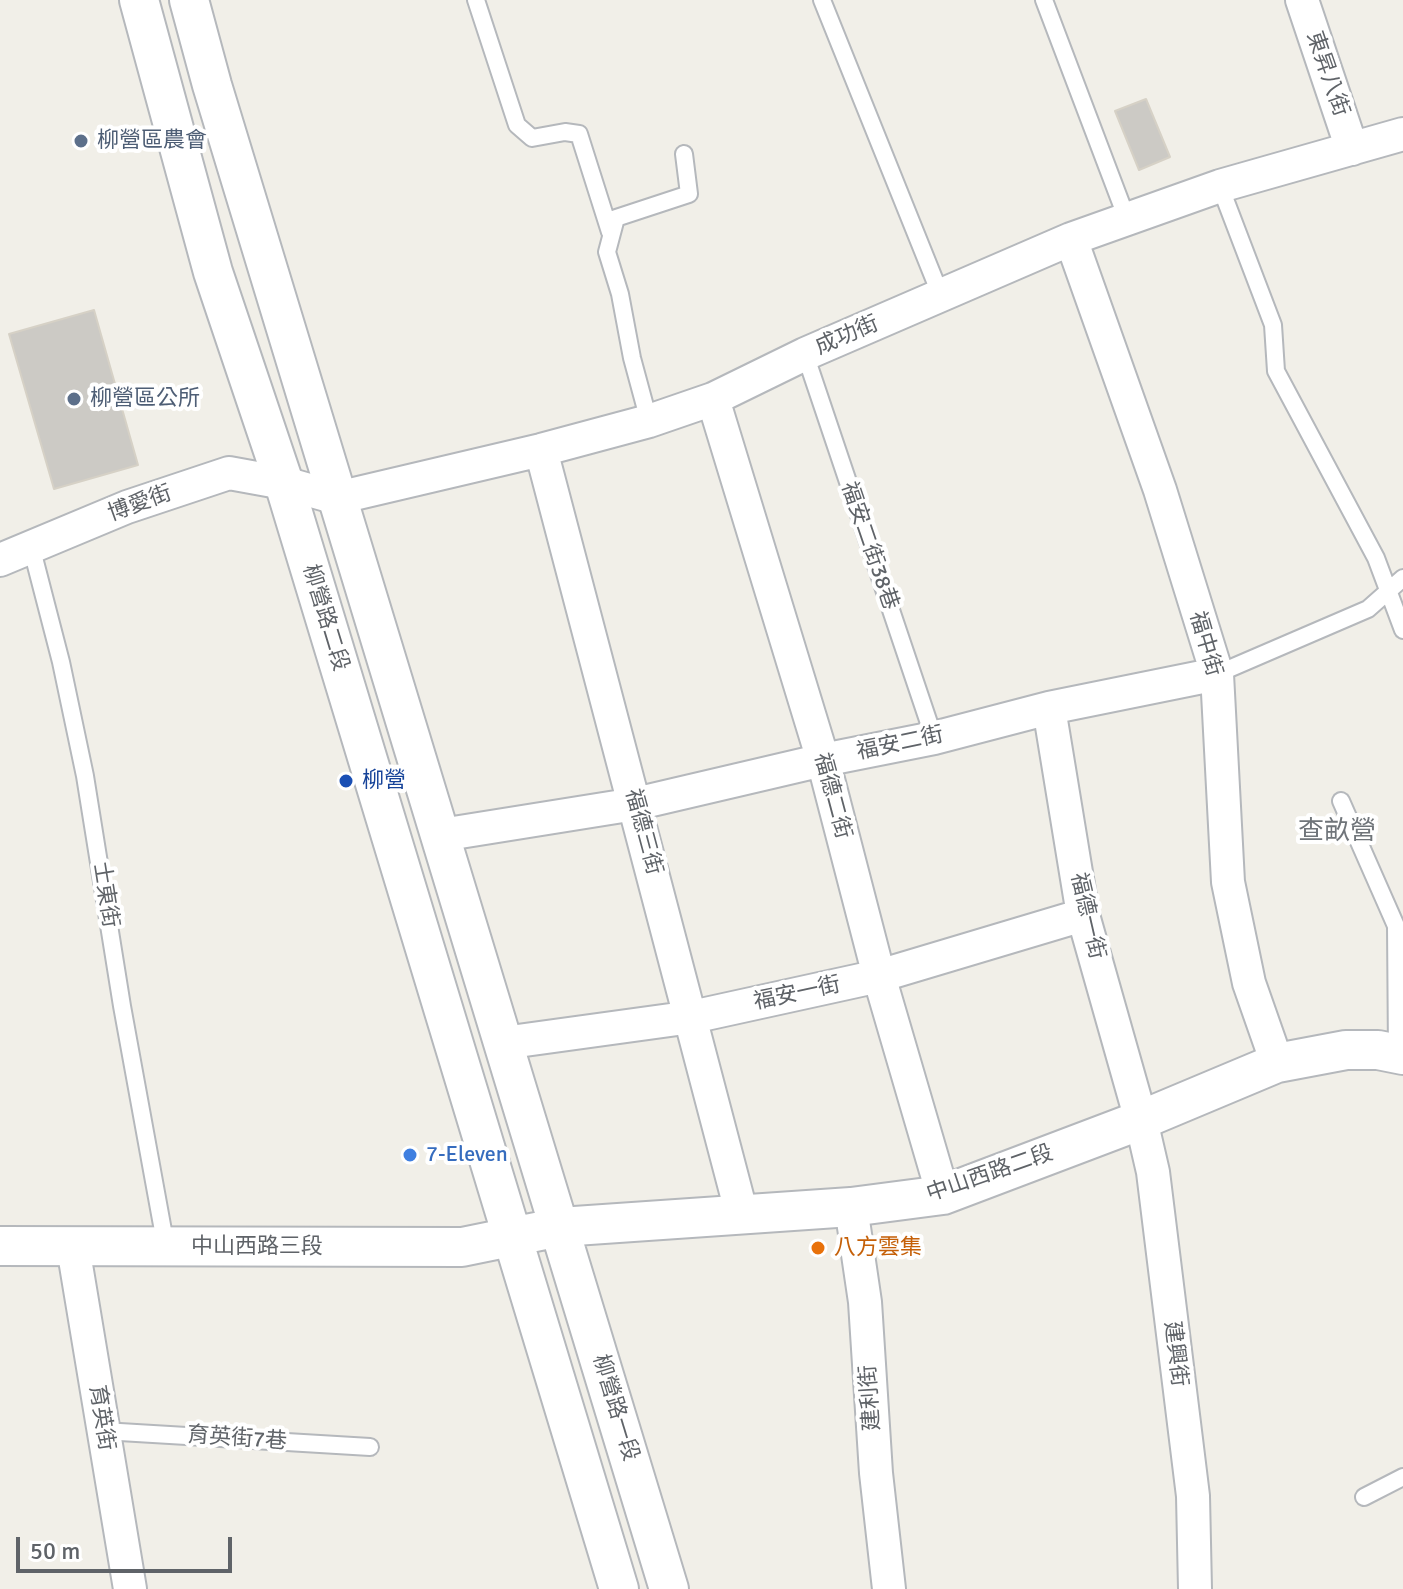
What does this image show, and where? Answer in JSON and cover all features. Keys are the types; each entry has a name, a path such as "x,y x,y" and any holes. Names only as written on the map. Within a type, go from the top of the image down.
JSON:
{"street":[{"name":"柳營路二段","path":"139,0 213,272 284,483 513,1237"},
{"path":"189,0 337,498 560,1227"},
{"name":"東昇八街","path":"1302,0 1352,149"},
{"name":"成功街","path":"284,483 337,498 649,421 713,399 805,354 1071,239 1220,186 1403,134"},
{"name":"福中街","path":"1071,239 1160,490 1217,674 1228,882 1249,983 1277,1063"},
{"name":"福德二街","path":"713,399 823,760 879,976 943,1195"},
{"name":"福德三街","path":"541,450 742,1215"},
{"name":"博愛街","path":"0,560 127,507 229,473 284,483"},
{"name":"福安二街","path":"441,835 635,804 823,760 934,738 1049,708 1217,674"},
{"name":"福德一街","path":"1049,708 1083,915 1141,1120"},
{"name":"福安一街","path":"503,1043 692,1017 879,976 1083,915"},
{"name":"中山西路二段","path":"513,1237 560,1227 851,1207 943,1195 1141,1120 1277,1063 1346,1050 1378,1050 1400,1055"},
{"name":"建興街","path":"1141,1120 1153,1172 1193,1496 1195,1589"},
{"name":"建利街","path":"851,1207 865,1302 876,1473 889,1589"},
{"name":"柳營路一段","path":"560,1227 669,1589"},
{"path":"513,1237 619,1589"},
{"name":"中山西路三段","path":"0,1246 462,1247 513,1237"},
{"name":"育英街","path":"73,1247 130,1589"}],"lane":[{"path":"476,0 517,125 532,138 565,132 579,134 610,232"},
{"path":"822,0 941,296"},
{"path":"1044,0 1127,219"},
{"path":"649,421 632,358 620,294 607,252 616,218 689,194 684,154"},
{"path":"1220,186 1273,325 1276,371 1376,558 1403,630"},
{"name":"福安二街38巷","path":"805,354 934,738"},
{"name":"士東街","path":"31,546 61,662 85,776 122,1006 166,1247"},
{"path":"1217,674 1368,609 1403,578"},
{"path":"1341,801 1396,926 1400,1055"},
{"name":"育英街7巷","path":"103,1431 370,1447"},
{"path":"1364,1497 1403,1477"}],"building":[{"path":"1146,99 1170,157 1139,170 1115,111"},
{"name":"柳營區公所","path":"94,310 138,465 54,489 9,334"}],"place":[{"name":"柳營區農會","path":"81,141"},
{"name":"柳營區公所","path":"74,399"},
{"name":"柳營","path":"346,781"},
{"name":"7-Eleven","path":"410,1155"},
{"name":"八方雲集","path":"818,1248"}],"district":[{"name":"查畝營","path":"1337,832"}]}
